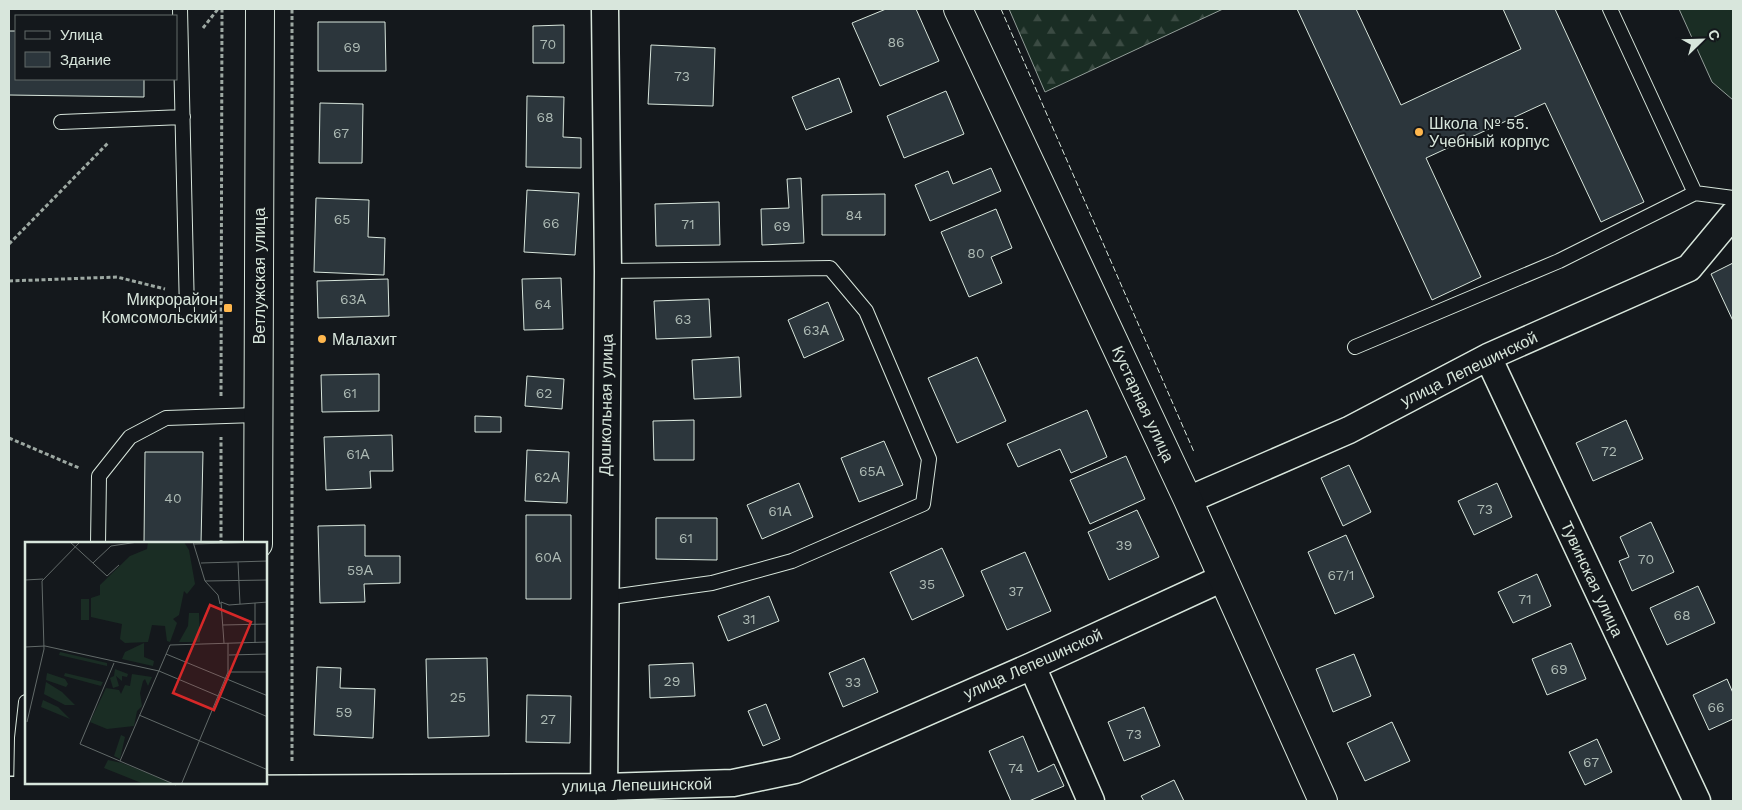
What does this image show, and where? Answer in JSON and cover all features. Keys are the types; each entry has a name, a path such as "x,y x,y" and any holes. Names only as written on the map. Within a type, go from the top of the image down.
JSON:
{"street":[{"name":"Ветлужская улица","path":"258,542 260,9"},
{"name":"Дошкольная улица","path":"604,794 608,271 605,9"},
{"name":"Кустарная улица","path":"958,9 1188,500 1323,801"},
{"name":"улица Лепешинской","path":"1188,500 1349,430 1488,357 1689,268 1733,215"},
{"name":"Тувинская улица","path":"1488,357 1697,801"},
{"name":"улица Лепешинской","path":"15,790 257,791 292,788 604,794 737,792 795,770 1032,666 1223,578"},
{"path":"1032,666 1091,801"}],"lane":[{"path":"180,9 187,312"},
{"path":"1610,9 1695,193"},
{"path":"61,122 183,117"},
{"path":"1355,347 1559,261 1695,193 1733,198"},
{"path":"604,598 712,583 792,561 888,520 923,504 929,459 866,311 830,268 608,271"},
{"path":"98,542 99,476 130,437 166,418 259,415"},
{"path":"15,790 25,711"}],"path":[{"path":"221,542 222,9"},
{"path":"292,9 292,788"},
{"path":"9,244 132,119"},
{"path":"9,281 117,277 222,303"},
{"path":"9,438 99,476"}],"green space":[{"path":"1009,9 1223,9 1045,92"},
{"path":"1679,9 1733,9 1733,100 1712,82"}],"building":[{"path":"886,9 916,9 939,61 880,86 852,23"},
{"name":"Школа № 55. Учебный корпус","path":"1297,9 1356,9 1401,105 1521,49 1503,9 1555,9 1644,202 1601,222 1545,103 1426,158 1481,277 1432,300"},
{"path":"318,22 385,22 386,71 318,71"},
{"path":"564,25 564,63 533,63 533,26"},
{"path":"9,31 15,31 15,80 144,80 144,97 9,95"},
{"path":"651,45 715,48 713,106 648,104"},
{"path":"839,78 852,112 806,130 792,97"},
{"path":"946,91 964,134 904,158 887,116"},
{"path":"527,96 564,97 563,137 581,138 581,168 526,167"},
{"path":"320,103 363,104 362,163 319,163"},
{"path":"991,168 1001,191 930,221 915,185 948,171 953,184"},
{"path":"801,178 804,243 762,245 761,209 789,208 787,179"},
{"path":"527,190 579,193 575,255 524,252"},
{"path":"885,194 885,235 822,235 822,195"},
{"path":"316,198 369,200 368,237 385,238 384,275 314,272"},
{"path":"719,202 720,245 656,246 655,204"},
{"path":"996,209 1012,248 991,257 1002,283 969,297 941,232"},
{"path":"1733,263 1733,321 1711,274"},
{"path":"561,278 563,329 524,330 522,279"},
{"path":"388,279 389,316 318,318 317,281"},
{"path":"709,299 711,337 656,339 654,301"},
{"path":"828,302 844,340 804,358 788,320"},
{"path":"739,357 741,397 694,399 692,360"},
{"path":"977,357 1006,421 957,443 928,378"},
{"path":"379,374 379,411 322,412 321,375"},
{"path":"527,376 564,379 562,409 525,406"},
{"path":"1087,410 1107,457 1071,473 1060,449 1018,467 1007,444"},
{"path":"475,416 501,417 501,432 475,432"},
{"path":"694,420 694,460 654,460 653,421"},
{"path":"1626,420 1643,459 1593,481 1576,443"},
{"path":"392,435 393,471 370,471 371,488 326,490 324,437"},
{"path":"884,441 903,485 859,502 841,458"},
{"path":"527,450 569,452 567,503 525,501"},
{"path":"145,452 203,452 201,542 144,542"},
{"path":"1126,456 1145,499 1090,524 1070,480"},
{"path":"1349,465 1371,512 1343,526 1321,478"},
{"path":"799,483 813,517 762,539 747,505"},
{"path":"1497,483 1512,517 1474,535 1458,501"},
{"path":"1137,510 1159,557 1109,580 1088,532"},
{"path":"526,515 571,515 571,599 526,599"},
{"path":"656,518 717,518 717,560 656,559"},
{"path":"1651,522 1674,572 1632,591 1619,561 1629,557 1620,537"},
{"path":"365,525 365,556 400,556 400,583 364,584 365,602 320,603 318,526"},
{"path":"1346,535 1374,597 1335,614 1308,552"},
{"path":"942,548 964,596 912,620 890,572"},
{"path":"1025,552 1051,611 1007,630 981,571"},
{"path":"1537,574 1551,606 1513,623 1498,592"},
{"path":"1698,586 1715,623 1667,645 1650,608"},
{"path":"769,596 779,621 728,641 718,616"},
{"path":"1571,643 1586,679 1547,695 1532,659"},
{"path":"1354,654 1371,696 1333,712 1316,669"},
{"path":"487,658 489,736 428,738 426,659"},
{"path":"864,658 878,692 843,707 829,673"},
{"path":"693,663 695,696 650,698 649,665"},
{"path":"317,667 341,668 340,688 375,689 373,738 314,735"},
{"path":"1727,679 1733,693 1733,719 1709,730 1693,695"},
{"path":"527,695 571,696 570,743 526,742"},
{"path":"766,704 780,739 763,746 748,711"},
{"path":"1144,707 1160,746 1124,761 1108,722"},
{"path":"1392,722 1410,761 1365,781 1347,743"},
{"path":"1023,736 1038,772 1054,764 1064,786 1029,801 1011,801 989,751"},
{"path":"1597,739 1612,772 1585,785 1569,752"},
{"path":"1174,780 1184,801 1144,801 1141,796"}],"fence":[{"path":"1001,9 1194,452"}],"place":[{"name":"Школа № 55. Учебный корпус","path":"1419,132"},
{"name":"Микрорайон Комсомольский","path":"228,308"},
{"name":"Малахит","path":"322,339"}]}
